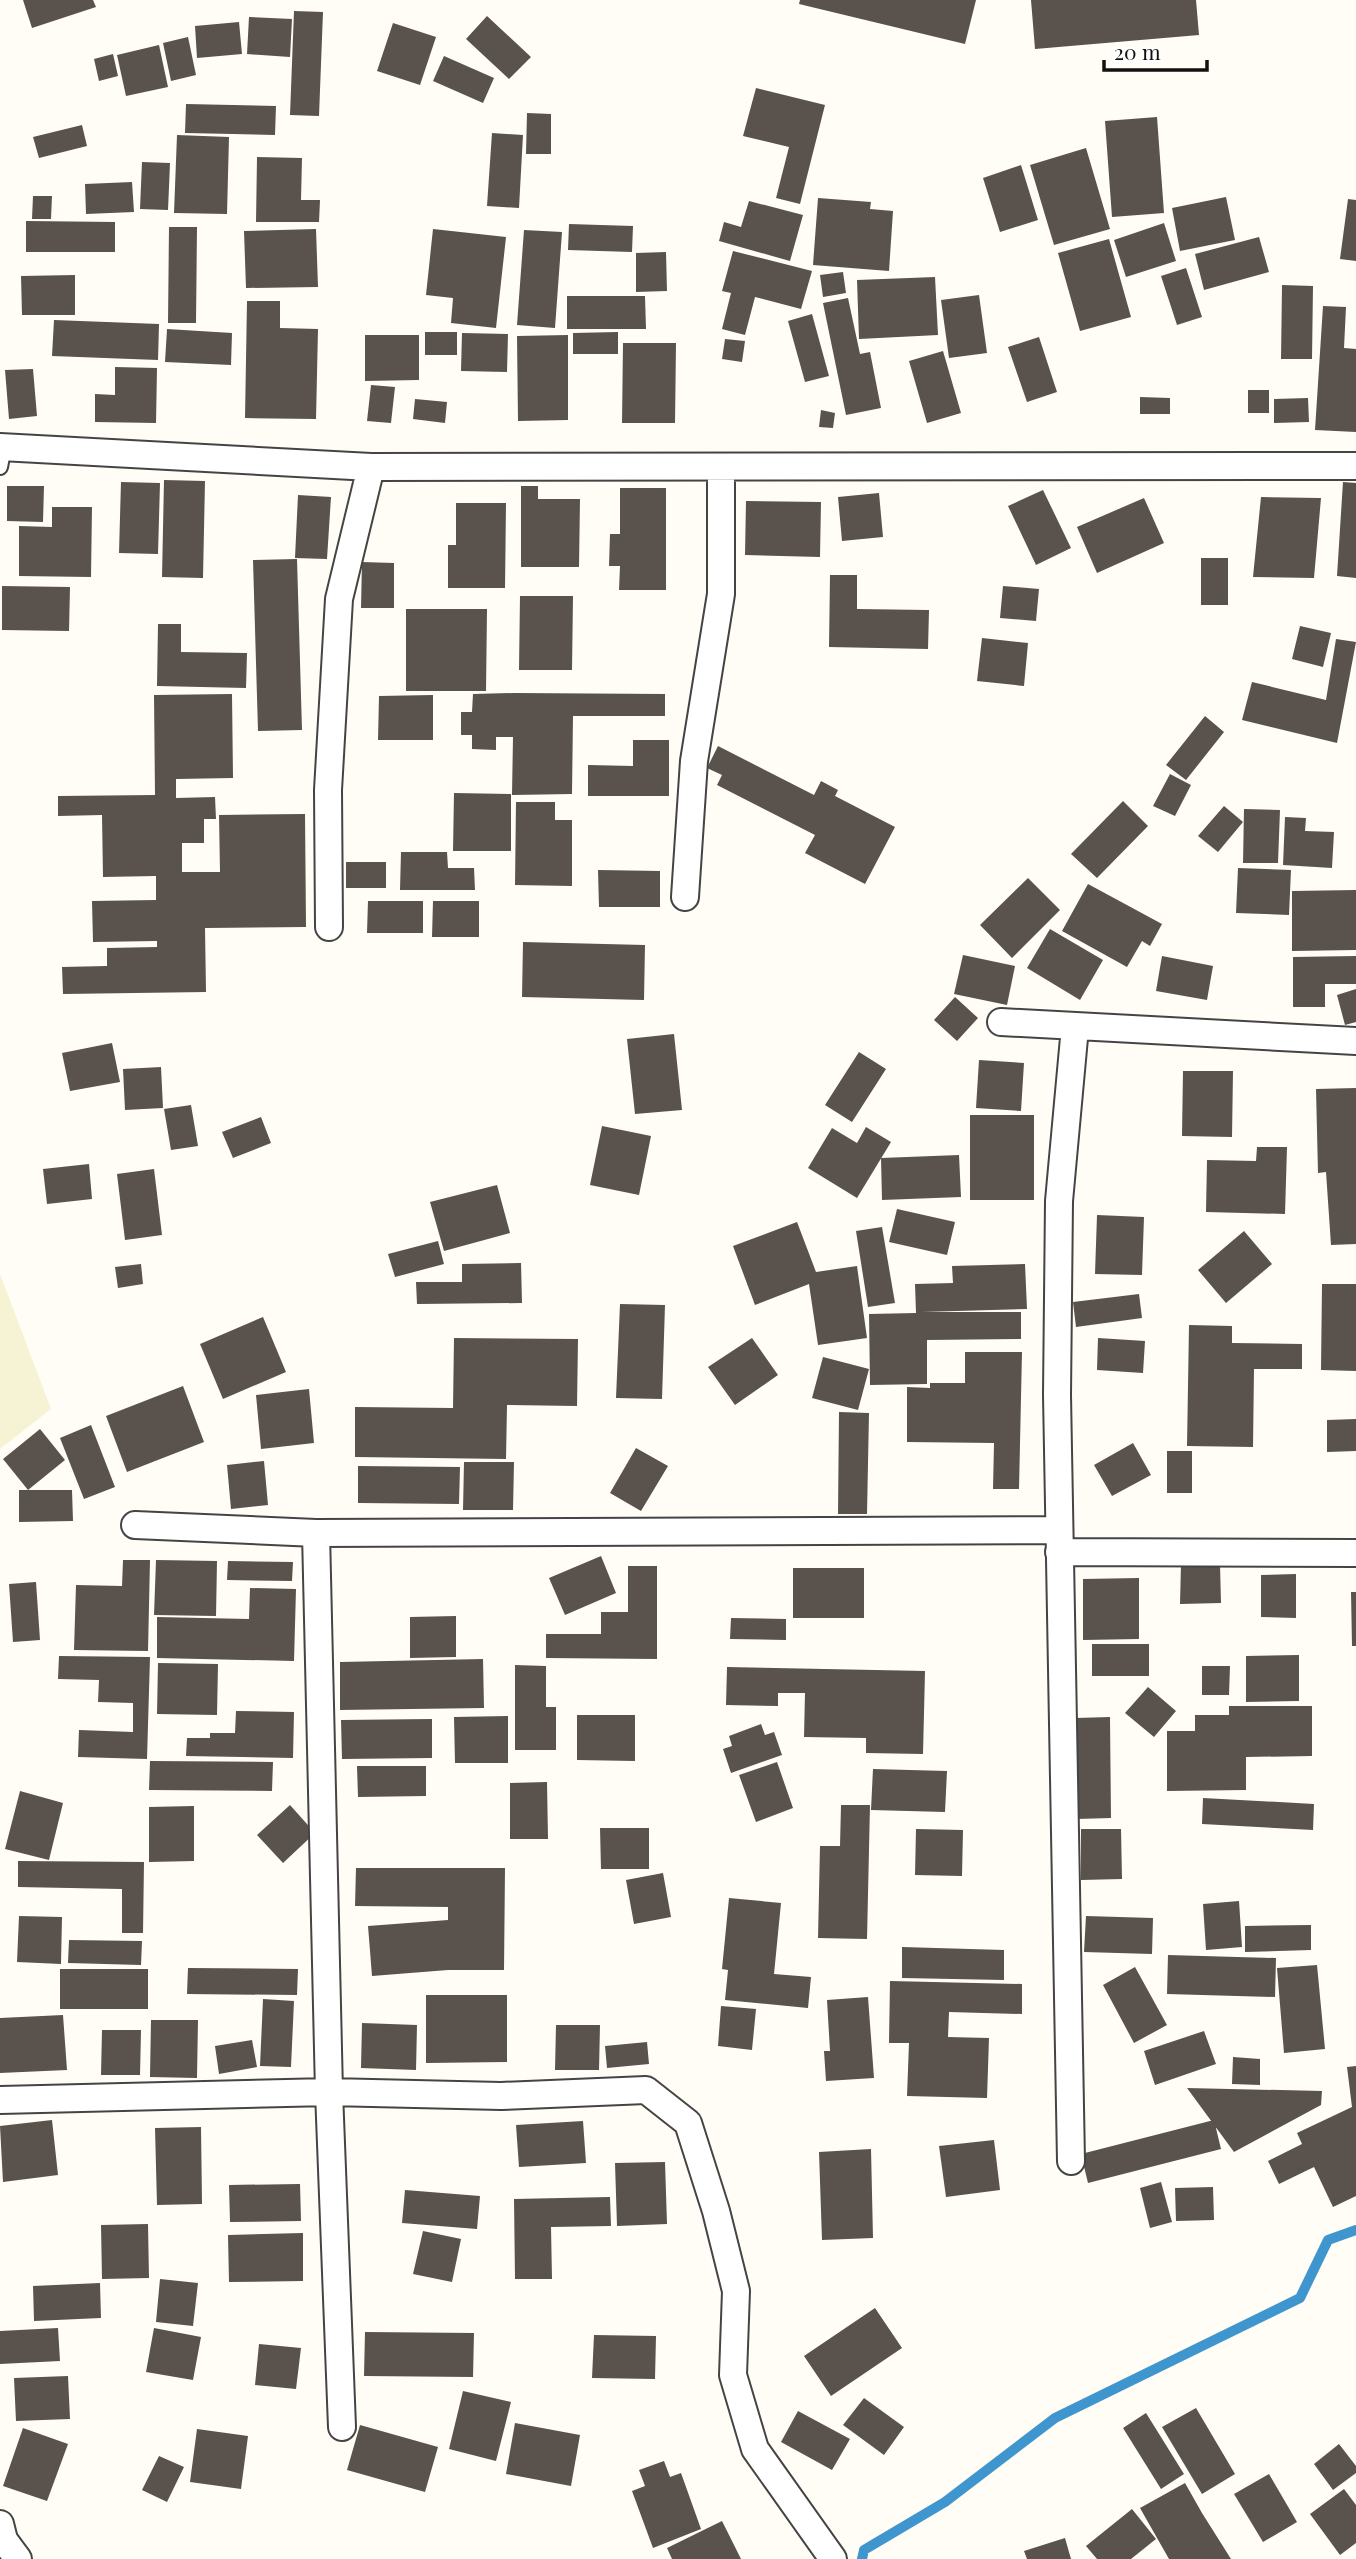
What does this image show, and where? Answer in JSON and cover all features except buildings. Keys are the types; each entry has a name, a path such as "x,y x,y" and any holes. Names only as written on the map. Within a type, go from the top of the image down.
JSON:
{"street":[{"path":"1,454 371,467 1356,466"},
{"path":"329,926 328,790 339,599 371,467"},
{"path":"685,897 694,761 721,594 721,467"},
{"path":"1001,1022 1356,1041"},
{"path":"1071,2161 1059,1541 1059,1201 1075,1027"},
{"path":"135,1525 316,1533 1059,1541 1356,1553"},
{"path":"316,1533 329,2092 342,2427"},
{"path":"0,2100 329,2092 501,2096 646,2090 688,2123 716,2211 736,2291 733,2375 755,2449 834,2559"},
{"path":"0,2524 4,2540 18,2559"}],"shaded area":[{"path":"0,1274 51,1409 0,1449"}],"waterway":[{"path":"862,2559 864,2550 945,2502 1055,2418 1300,2298 1328,2240 1356,2230"}]}
